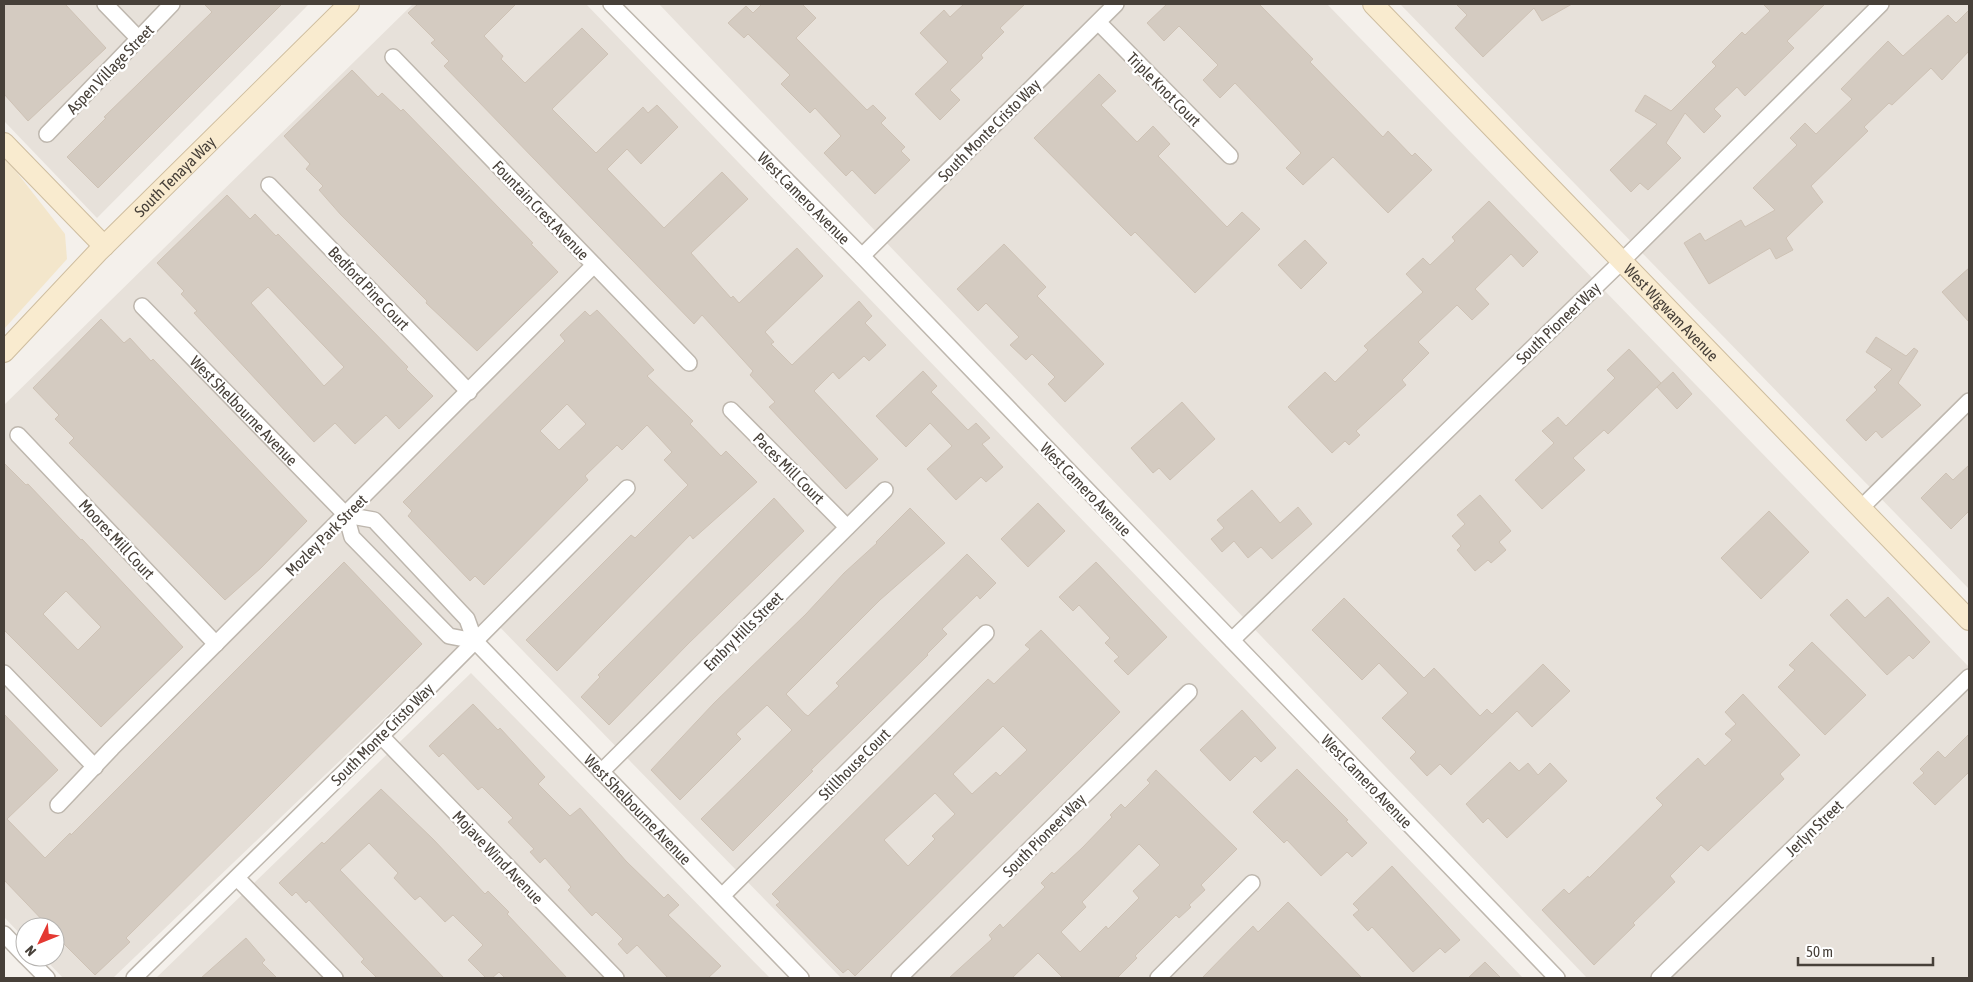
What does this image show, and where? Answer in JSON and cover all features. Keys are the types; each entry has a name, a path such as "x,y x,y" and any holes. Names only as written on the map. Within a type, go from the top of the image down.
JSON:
{"street":[{"path":"106,4 139,38"},
{"name":"Aspen Village Street","path":"47,134 172,4"},
{"name":"South Tenaya Way","path":"4,352 104,246 349,4"},
{"name":"West Camero Avenue","path":"611,4 862,256 1556,978"},
{"name":"South Monte Cristo Way","path":"862,256 1099,23 1116,4"},
{"name":"South Pioneer Way","path":"1232,640 1622,261 1881,4"},
{"name":"West Wigwam Avenue","path":"1380,6 1622,261 1969,620"},
{"name":"Triple Knot Court","path":"1099,23 1230,156"},
{"name":"Fountain Crest Avenue","path":"393,57 689,363"},
{"path":"4,143 104,246"},
{"name":"Bedford Pine Court","path":"269,185 468,392"},
{"name":"Mozley Park Street","path":"58,805 594,265"},
{"name":"West Shelbourne Avenue","path":"142,306 346,515 352,537 448,636 475,641"},
{"path":"1861,508 1969,401"},
{"name":"Paces Mill Court","path":"731,410 847,527"},
{"name":"Moores Mill Court","path":"18,435 216,644"},
{"name":"South Monte Cristo Way","path":"134,978 381,736 627,488"},
{"name":"Embry Hills Street","path":"601,772 885,490"},
{"name":"West Shelbourne Avenue","path":"346,515 374,520 467,619 475,641 801,978"},
{"name":"Stillhouse Court","path":"722,896 986,633"},
{"path":"4,673 95,767"},
{"name":"Jerlyn Street","path":"1659,978 1969,677"},
{"name":"South Pioneer Way","path":"899,978 1189,692"},
{"name":"Mojave Wind Avenue","path":"381,736 616,978"},
{"path":"237,878 335,978"},
{"path":"1158,978 1252,883"},
{"path":"4,934 15,945"},
{"path":"36,967 47,978"}],"shaded area":[{"path":"4,4 309,4 97,218 4,121"},
{"path":"413,4 586,4 1523,978 841,978 490,617 113,978 63,978 53,967 65,967 65,917 15,917 15,929 4,917 4,405"},
{"path":"659,4 1327,4 1969,667 1969,978 1587,978"},
{"path":"1400,4 1969,4 1969,589"},
{"path":"471,673 770,978 156,978"}],"sand":[{"path":"4,156 65,234 67,259 4,329"}],"building":[{"path":"4,4 65,4 106,48 28,121 4,94"},
{"path":"204,4 282,4 98,188 67,157 106,118 104,117 212,12"},
{"path":"418,4 516,4 484,36 503,56 501,59 525,83 582,28 608,54 552,109 596,153 643,107 648,113 657,105 678,127 641,164 627,149 607,169 664,228 722,172 748,199 691,253 731,298 733,296 739,303 797,248 823,276 765,332 774,342 771,344 792,365 859,301 872,316 865,323 886,345 869,361 864,356 839,379 833,372 814,391 878,459 846,489 769,407 775,402 750,375 753,371 702,315 694,324 444,66 449,61 431,43 435,40 408,13"},
{"path":"762,4 802,4 816,18 796,38 867,110 873,105 886,118 881,123 905,147 901,151 910,160 875,194 852,170 846,176 824,153 841,136 815,108 810,113 781,84 790,75 748,34 744,38 728,23 746,6 753,13"},
{"path":"964,4 1025,4 1000,28 1004,32 981,55 983,58 950,90 960,100 940,120 915,94 948,62 920,33 944,10 950,17"},
{"path":"1167,4 1259,4 1313,59 1310,62 1383,137 1388,131 1412,156 1415,153 1432,170 1388,213 1333,157 1303,185 1286,168 1301,153 1235,83 1220,98 1203,80 1218,65 1179,26 1164,41 1147,23"},
{"path":"1456,4 1572,4 1542,21 1534,8 1483,57 1455,28 1467,15"},
{"path":"1763,4 1825,4 1787,41 1794,48 1745,96 1737,87 1714,109 1721,116 1704,133 1685,113 1666,143 1681,158 1648,190 1640,183 1631,192 1610,170 1657,124 1635,111 1645,95 1671,111 1716,66 1712,62 1742,32 1745,35 1770,11"},
{"path":"1969,10 1969,51 1942,80 1931,68 1892,105 1889,103 1864,127 1868,131 1811,186 1823,202 1786,238 1793,250 1776,259 1770,248 1709,284 1684,243 1700,233 1705,241 1741,220 1745,227 1775,210 1753,188 1797,145 1790,138 1805,123 1816,134 1852,99 1841,89 1888,41 1903,56 1948,15 1956,23"},
{"path":"352,70 378,97 382,93 401,111 403,109 533,243 531,244 558,272 477,351 426,303 427,301 341,215 319,190 323,186 306,169 310,164 284,136"},
{"path":"1099,74 1116,91 1101,105 1137,142 1153,126 1170,144 1158,156 1227,227 1242,212 1260,229 1195,293 1135,232 1131,236 1034,138"},
{"path":"227,195 250,219 255,214 276,236 278,234 408,367 406,369 433,396 399,429 386,415 355,444 335,423 314,442 194,313 197,311 181,294 184,291 157,263","holes":["268,287 344,367 324,386 251,303"]},
{"path":"1489,201 1538,252 1523,267 1511,254 1475,289 1489,304 1472,320 1457,305 1418,342 1429,353 1402,380 1406,385 1356,431 1360,435 1349,445 1345,441 1332,453 1288,407 1325,372 1335,382 1368,350 1364,346 1423,292 1406,274 1423,258 1430,265 1455,241 1452,237"},
{"path":"1305,240 1327,263 1301,289 1278,265"},
{"path":"1004,244 1046,287 1037,296 1104,364 1065,402 1048,384 1055,377 1032,354 1026,360 1010,345 1019,337 986,303 978,311 957,289"},
{"path":"1969,268 1969,322 1942,292"},
{"path":"597,310 654,370 647,376 693,421 690,424 721,456 726,451 757,482 693,539 690,535 557,671 526,640 631,535 635,538 688,485 664,460 672,452 647,425 622,450 617,445 585,476 588,480 484,585 475,576 470,581 408,516 412,511 403,502 565,341 560,335 585,311 590,316","holes":["567,404 586,424 559,450 540,431"]},
{"path":"101,319 124,343 130,338 151,361 153,359 307,521 261,568 225,600 69,443 74,438 55,419 59,415 33,388"},
{"path":"1876,337 1906,356 1914,348 1918,351 1898,383 1921,405 1882,438 1876,431 1866,441 1846,420 1877,390 1874,387 1892,369 1866,352"},
{"path":"1629,349 1661,383 1608,434 1604,430 1573,458 1585,470 1542,509 1515,480 1554,443 1542,431 1558,417 1566,426 1615,378 1607,370"},
{"path":"923,371 937,386 931,392 968,430 976,423 990,438 982,444 1003,467 986,482 981,477 956,500 927,469 952,446 930,423 906,447 876,416"},
{"path":"1673,372 1692,394 1677,409 1657,387"},
{"path":"1182,402 1215,439 1170,480 1159,468 1153,473 1131,448"},
{"path":"4,463 26,485 28,484 82,539 183,647 101,727 4,630","holes":["66,591 101,627 78,650 43,614"]},
{"path":"1969,465 1969,511 1951,529 1921,498 1946,473 1953,480"},
{"path":"1252,490 1280,523 1298,507 1312,524 1272,559 1261,547 1248,558 1234,541 1222,552 1211,539 1224,528 1217,520"},
{"path":"1480,495 1511,531 1499,542 1506,550 1491,563 1488,560 1475,571 1457,550 1461,546 1452,536 1465,524 1457,515"},
{"path":"774,498 804,531 688,644 609,725 581,697 600,677 598,675"},
{"path":"1038,503 1065,531 1028,567 1001,539"},
{"path":"910,508 945,543 880,600 786,694 805,714 808,716 839,686 836,683 967,554 996,583 980,599 977,595 942,629 947,634 928,655 811,770 813,771 733,851 701,819 792,730 767,705 736,734 741,739 680,800 651,770 714,703 806,614 844,573 877,543"},
{"path":"1769,511 1809,552 1761,599 1721,558"},
{"path":"344,562 422,644 126,938 130,942 95,975 65,945 65,917 39,917 4,880 4,714 58,770 7,819 45,858 70,833 71,835"},
{"path":"1096,562 1167,637 1128,675 1114,661 1119,657 1105,643 1110,638 1079,605 1073,611 1059,597"},
{"path":"1888,597 1930,642 1913,659 1909,655 1887,675 1830,615 1847,599 1865,618"},
{"path":"1344,598 1424,678 1434,668 1480,716 1487,709 1492,714 1543,664 1570,691 1532,727 1517,711 1451,775 1440,764 1427,776 1410,758 1416,752 1382,718 1408,693 1379,663 1362,680 1312,630"},
{"path":"1041,630 1120,712 855,976 848,969 843,973 776,905 780,902 772,894 988,679 994,684 1030,649 1025,645","holes":["1003,726 1027,750 1000,776 996,772 972,794 953,774","935,793 955,814 932,836 935,839 908,866 884,840"]},
{"path":"1812,642 1866,695 1825,735 1778,687 1795,670 1789,665"},
{"path":"1743,694 1800,755 1780,774 1784,779 1708,851 1701,845 1670,876 1675,882 1594,965 1542,910 1564,889 1569,894 1588,876 1589,878 1663,805 1656,798 1698,758 1705,766 1732,740 1725,734 1736,724 1725,712"},
{"path":"473,704 498,730 500,728 545,777 538,784 570,816 580,808 626,861 664,898 668,894 679,905 668,915 721,966 708,978 668,978 637,945 627,954 618,944 623,939 596,912 592,916 568,890 571,887 545,858 540,863 530,852 534,849 508,822 513,818 482,787 478,790 443,753 439,757 429,746"},
{"path":"1242,710 1276,748 1261,762 1255,756 1230,781 1200,750"},
{"path":"1969,734 1969,772 1935,805 1913,783 1924,773 1920,769 1938,751 1945,758"},
{"path":"1510,762 1519,771 1528,763 1538,775 1550,763 1567,781 1507,838 1488,818 1483,823 1466,804"},
{"path":"1297,769 1348,820 1346,821 1367,843 1352,857 1347,852 1321,876 1287,840 1284,843 1253,812"},
{"path":"1156,770 1237,849 1201,885 1205,890 1189,905 1191,907 1179,918 1176,915 1135,956 1137,958 1117,978 1063,978 1038,953 1012,978 949,978 992,939 989,935 1000,924 1003,928 1045,887 1041,883 1052,872 1054,874 1082,848 1112,817 1110,815 1121,804 1125,808 1150,783 1147,780","holes":["1139,844 1160,865 1133,891 1139,898 1108,929 1106,926 1080,952 1061,932 1086,907 1082,902"]},
{"path":"381,789 433,839 485,894 488,891 509,912 507,914 567,978 505,978 499,972 492,978 486,978 468,960 483,945 453,915 445,922 420,896 415,900 394,878 398,873 369,843 340,870 444,978 377,978 361,962 364,959 309,900 306,903 296,892 292,896 279,883 322,842 324,844"},
{"path":"1392,866 1460,940 1445,953 1440,948 1413,972 1372,927 1368,931 1353,915 1359,910 1353,904"},
{"path":"1288,902 1362,978 1202,978 1253,926 1258,932"},
{"path":"246,938 265,960 262,963 277,978 201,978"},
{"path":"1485,962 1501,978 1468,978"}]}
